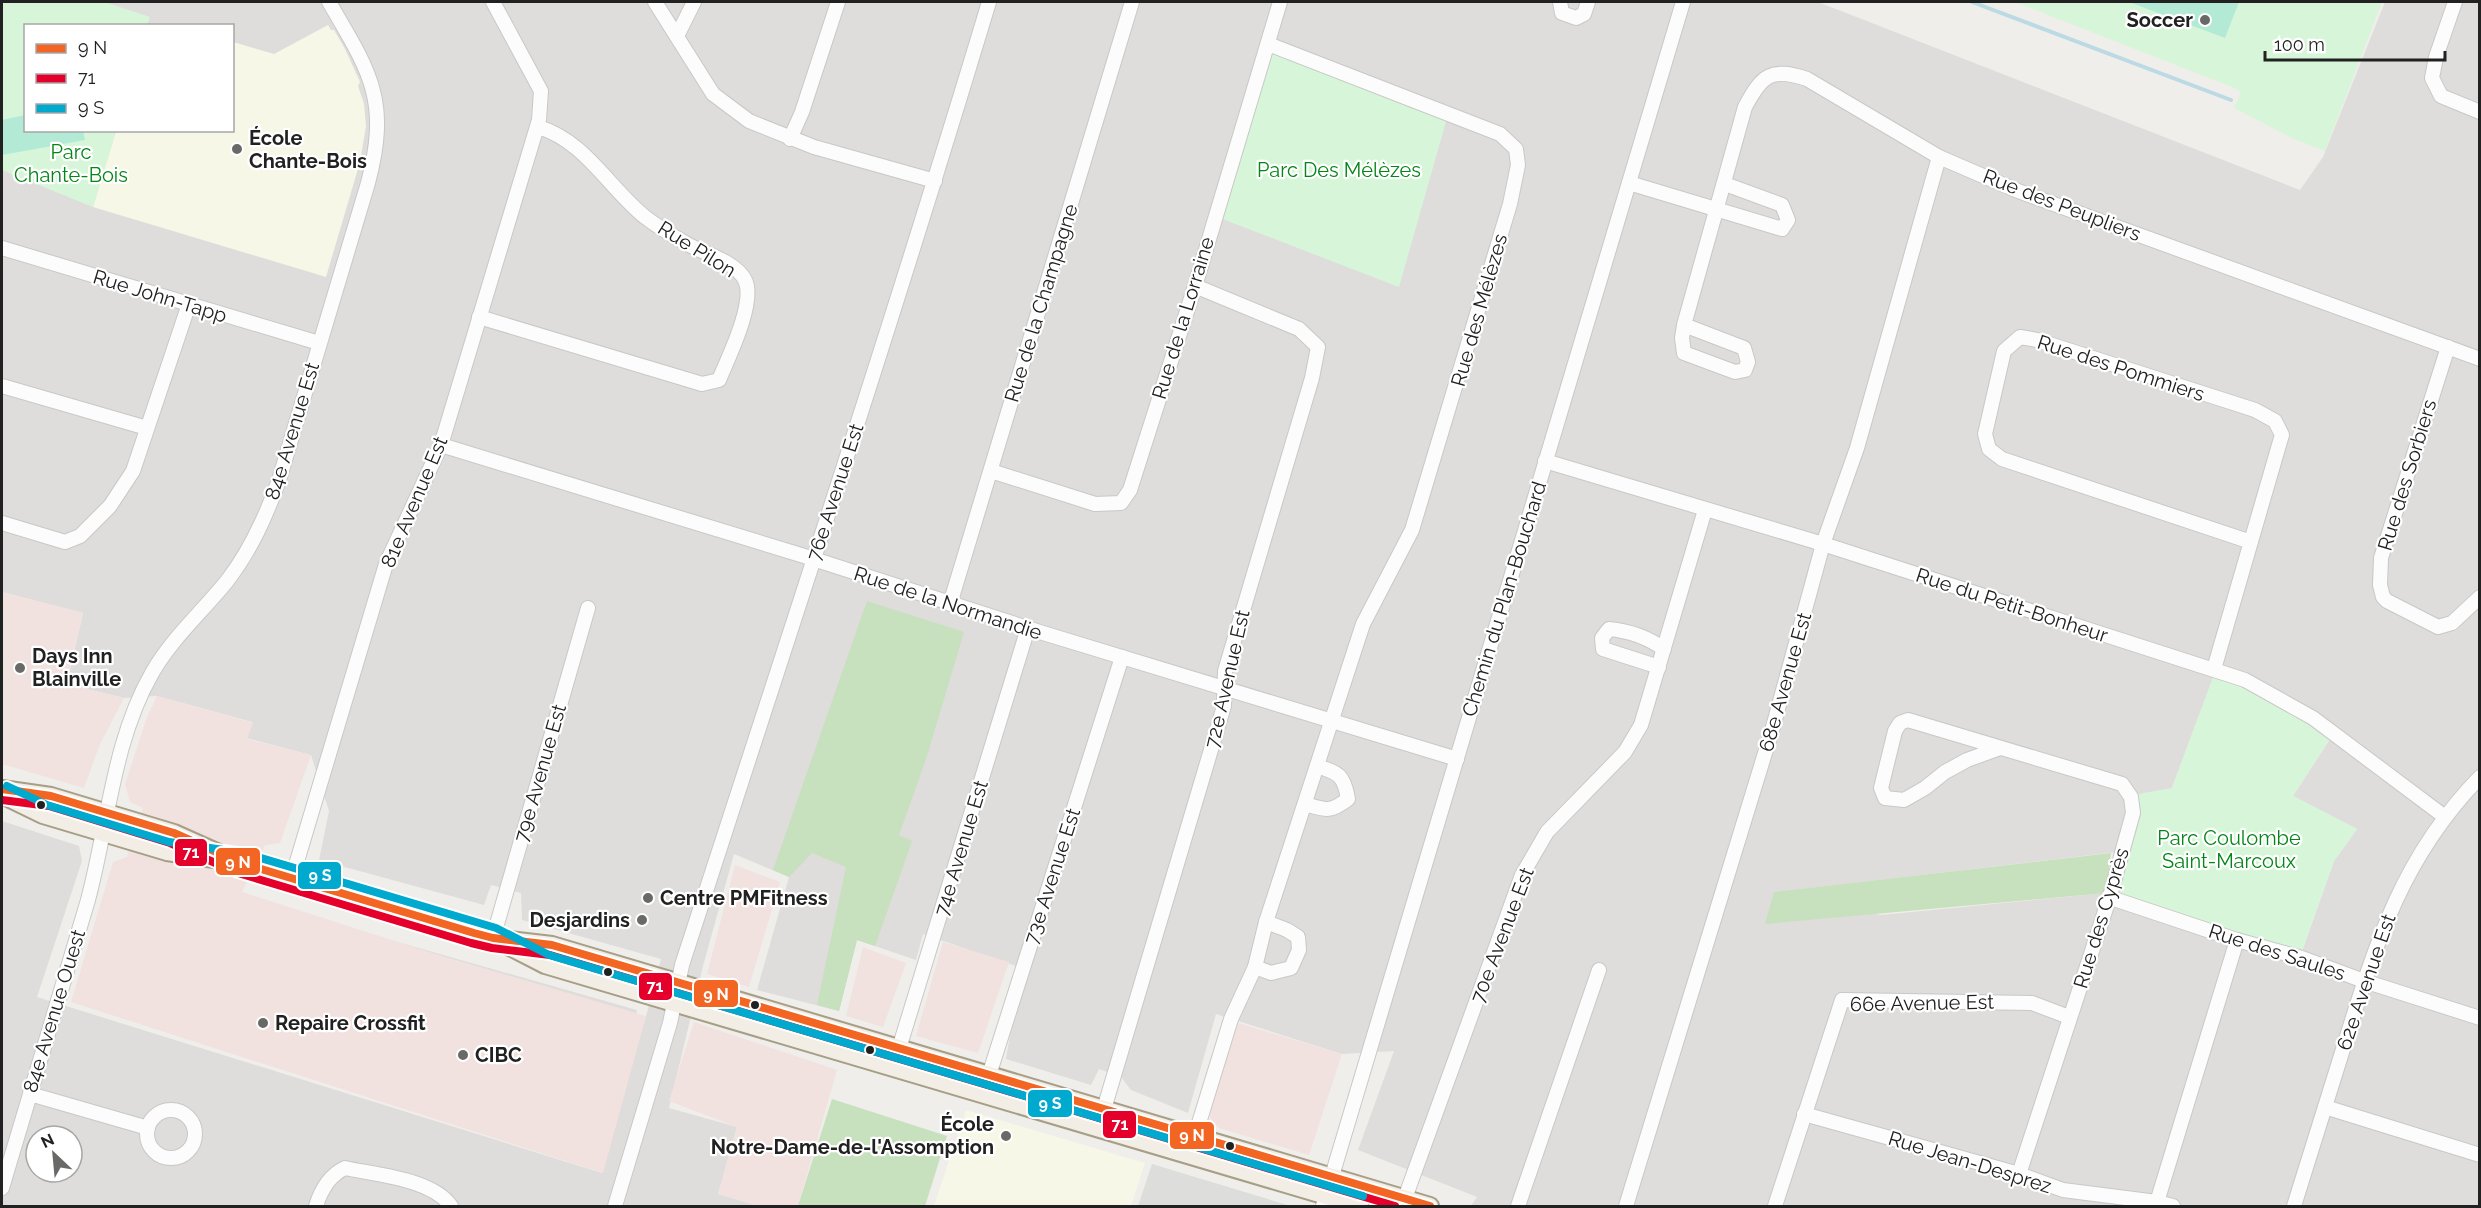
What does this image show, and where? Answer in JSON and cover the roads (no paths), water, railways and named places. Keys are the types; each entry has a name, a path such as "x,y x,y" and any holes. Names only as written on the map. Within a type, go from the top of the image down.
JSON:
{"main road":[{"path":"2,789 51,796 108,812 174,833 241,863 292,879 493,938 552,945 1430,1206"},
{"path":"2,795 43,815 167,852 241,863"},
{"path":"493,938 545,965 983,1094 1324,1202 1360,1206"}],"street":[{"name":"84e Avenue Est","path":"104,834 131,718 151,675 169,648 233,573 265,516 282,469 375,158 378,130 376,104 369,78 329,2"},
{"path":"493,2 541,91 542,108 538,127"},
{"path":"655,2 713,94 749,121 790,139 935,181"},
{"path":"677,36 694,2"},
{"path":"790,139 802,112 837,2"},
{"name":"76e Avenue Est","path":"615,1206 670,1023 678,982 935,181 989,2"},
{"name":"Rue de la Champagne","path":"950,604 1132,2"},
{"name":"Rue de la Lorraine","path":"991,471 1095,504 1121,503 1130,490 1195,286 1280,2"},
{"path":"1560,2 1562,13 1576,18 1584,14 1588,2"},
{"name":"Chemin du Plan-Bouchard","path":"1324,1202 1683,2"},
{"path":"2455,2 2436,57 2432,78 2441,96 2480,112"},
{"name":"Rue des Mélèzes","path":"1195,1136 1231,1019 1255,967 1266,922 1364,624 1412,530 1507,215 1518,165 1516,148 1500,134 1268,44"},
{"name":"Rue des Peupliers","path":"1684,325 1744,348 1749,362 1745,370 1735,372 1684,353 1682,338 1684,325 1745,107 1758,82 1772,75 1791,74 1807,79 1939,157 2018,191 2480,359"},
{"name":"Rue Pilon","path":"479,317 702,384 719,380 737,335 748,295 745,281 736,269 686,243 645,216 563,137 538,127"},
{"name":"81e Avenue Est","path":"292,879 386,564 441,445 538,127"},
{"name":"68e Avenue Est","path":"1626,1206 1773,727 1823,544 1857,448 1939,157"},
{"path":"1629,183 1782,229 1788,220 1782,205 1725,184"},
{"name":"Rue John-Tapp","path":"2,248 319,343"},
{"name":"72e Avenue Est","path":"1104,1109 1224,706 1225,671 1312,378 1318,347 1299,329 1195,286"},
{"path":"2,523 65,542 80,536 110,506 133,471 189,304"},
{"name":"Rue des Pommiers","path":"2214,669 2251,542 2282,435 2275,421 2255,410 2037,340 2020,337 2004,351 1985,434 1989,449 2002,459 2251,542"},
{"name":"Rue des Sorbiers","path":"2448,347 2388,532 2381,558 2380,585 2383,597 2387,601 2438,627 2452,623 2480,597"},
{"path":"2,386 147,428"},
{"name":"Rue de la Normandie","path":"441,445 1457,759"},
{"name":"Rue du Petit-Bonheur","path":"1545,461 1823,544 2245,680 2313,718 2445,816"},
{"name":"70e Avenue Est","path":"1405,1198 1522,875 1547,832 1625,752 1641,725 1705,510"},
{"name":"79e Avenue Est","path":"493,938 588,608"},
{"name":"74e Avenue Est","path":"893,1068 1028,628"},
{"path":"1659,667 1603,650 1602,638 1609,628 1645,636 1665,649"},
{"name":"73e Avenue Est","path":"983,1094 1122,657"},
{"name":"Rue des Cyprès","path":"2000,748 1967,760 1944,772 1925,788 1904,800 1885,798 1881,788 1895,731 1900,723 1908,720 2122,784 2131,797 2133,813 2019,1174"},
{"path":"1305,804 1324,810 1337,807 1348,799 1346,785 1338,773 1317,766"},
{"name":"62e Avenue Est","path":"2294,1206 2364,981 2392,905 2445,816 2480,777"},
{"name":"84e Avenue Ouest","path":"2,1188 88,900 104,834"},
{"name":"Rue des Saules","path":"2108,897 2237,940 2302,958 2364,981 2480,1018"},
{"path":"1255,967 1271,973 1291,968 1299,950 1298,937 1266,922"},
{"path":"2157,1202 2237,940"},
{"path":"1518,1206 1599,970"},
{"name":"66e Avenue Est","path":"1774,1206 1842,1000 2032,1003 2069,1017"},
{"path":"30,1094 148,1128"},
{"path":"2325,1107 2480,1155"},
{"name":"Rue Jean-Desprez","path":"1804,1114 2019,1174 2062,1190 2173,1206"},
{"path":"316,1206 320,1194 336,1172 345,1168 425,1186 445,1197 451,1206"}],"waterway":[{"path":"1972,2 2231,100"}],"place":[{"name":"Soccer","path":"2205,20"},
{"name":"École Chante-Bois","path":"237,149"},
{"name":"Days Inn Blainville","path":"20,668"},
{"name":"Centre PMFitness","path":"648,898"},
{"name":"Desjardins","path":"642,920"},
{"name":"Repaire Crossfit","path":"263,1023"},
{"name":"CIBC","path":"463,1055"},
{"name":"École Notre-Dame-de-l'Assomption","path":"1006,1136"}],"park label":[{"name":"Parc Chante-Bois","path":"71,164"},
{"name":"Parc Des Mélèzes","path":"1339,170"},
{"name":"Parc Coulombe Saint-Marcoux","path":"2229,850"}]}
